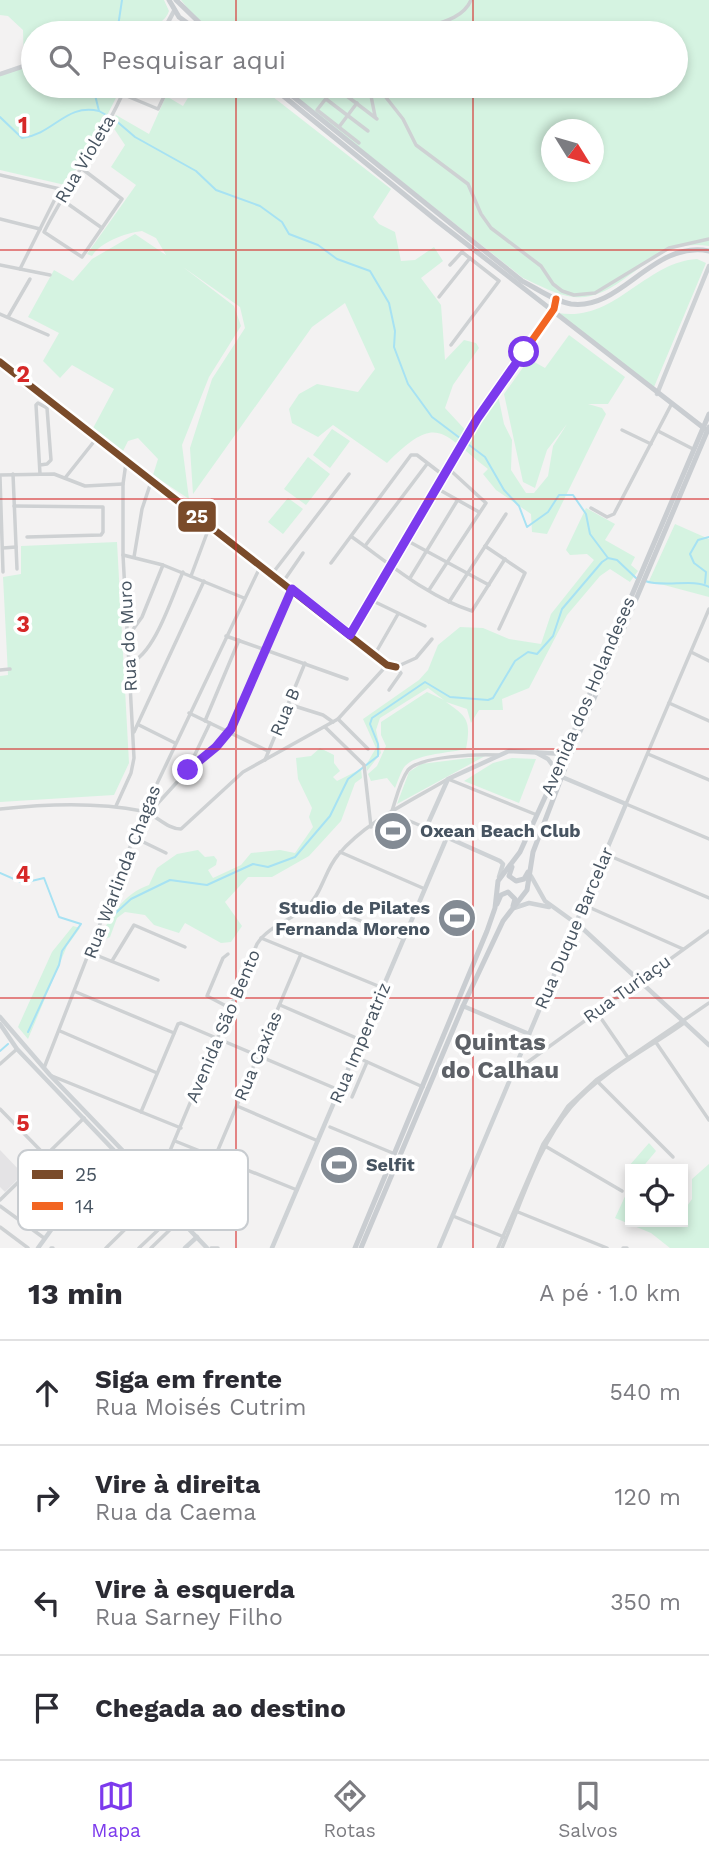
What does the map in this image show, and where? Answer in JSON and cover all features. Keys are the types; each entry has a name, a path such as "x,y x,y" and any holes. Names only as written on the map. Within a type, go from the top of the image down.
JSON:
{"main road":[{"path":"169,0 174,11 184,21 190,21 192,15"},
{"path":"176,0 198,21"},
{"path":"286,98 552,312 671,405 707,429"},
{"path":"295,98 522,281 556,299 576,304 594,302 667,257 687,250 709,251"},
{"name":"Avenida dos Holandeses","path":"355,1248 492,916 497,883 520,852 557,771 707,429 709,414"},
{"name":"Avenida dos Holandeses","path":"644,575 694,450 707,429"},
{"name":"Avenida dos Holandeses","path":"361,1248 464,1006 502,924 526,892 534,848 638,587"},
{"path":"520,852 509,873 511,879 517,881 526,876 534,848"},
{"path":"492,916 501,895 512,894 515,902 502,924"}],"street":[{"path":"444,21 463,12 471,0"},
{"path":"167,21 174,11"},
{"path":"2,73 21,67"},
{"name":"Rua Violeta","path":"42,230 81,168 120,98"},
{"path":"132,98 158,109 163,98"},
{"path":"351,98 376,119 372,98"},
{"path":"386,98 403,119 416,145 466,181 486,222 541,266 553,284 562,291 574,296 595,293 669,247 709,239"},
{"path":"359,143 317,110 326,99 368,131"},
{"path":"338,127 357,103"},
{"path":"0,219 42,230 82,257 122,197 81,168"},
{"path":"0,175 60,189 42,230 20,269"},
{"path":"61,198 102,228"},
{"path":"450,265 461,252 499,282 451,345"},
{"path":"439,297 470,257"},
{"path":"484,269 490,262"},
{"path":"0,265 50,275"},
{"path":"657,394 709,266"},
{"path":"8,317 30,279"},
{"path":"350,635 470,431 552,312 556,299"},
{"path":"0,314 48,335"},
{"path":"0,362 387,665 396,667 416,658 432,639"},
{"path":"40,465 51,460 47,408 38,403 40,474"},
{"path":"591,508 607,517 612,516 671,405"},
{"path":"622,430 650,444"},
{"path":"658,431 694,450"},
{"path":"65,478 96,439"},
{"path":"331,563 411,455 415,454 444,477"},
{"name":"Rua do Muro","path":"116,807 134,766 123,555 123,484 126,463"},
{"path":"365,546 427,463"},
{"path":"429,590 485,500 449,468"},
{"path":"13,474 17,569"},
{"path":"4,572 0,476 40,474 65,478 85,486 123,484"},
{"path":"272,574 349,474"},
{"path":"134,556 142,509 151,482"},
{"path":"438,489 479,512"},
{"path":"410,578 457,501"},
{"path":"14,506 103,506 103,532 100,535 27,537"},
{"path":"449,602 506,514"},
{"path":"191,576 211,526"},
{"path":"352,537 429,590 472,611 505,559"},
{"path":"406,540 489,585"},
{"path":"485,546 522,569 524,575 499,629"},
{"path":"3,548 16,547"},
{"path":"283,582 303,553"},
{"path":"123,555 183,572 244,598"},
{"path":"128,635 142,617 163,565"},
{"name":"Rua Warlinda Chagas","path":"44,1068 76,992 133,837 147,812 189,713 261,565"},
{"path":"130,663 140,659 149,647 183,572"},
{"path":"133,733 139,726 204,582"},
{"path":"147,812 228,733 292,589"},
{"path":"371,600 425,626"},
{"name":"Rua Duque Barcelar","path":"439,1248 709,609"},
{"path":"375,654 398,614"},
{"path":"226,636 347,679"},
{"path":"188,770 239,640"},
{"path":"691,652 709,661"},
{"name":"Rua B","path":"265,760 305,663"},
{"path":"0,809 116,807 147,812 173,828 181,829 237,776 338,719 387,665"},
{"path":"390,690 401,673 396,667"},
{"path":"0,670 10,669"},
{"path":"288,704 323,715 333,722"},
{"path":"669,704 709,720"},
{"path":"189,713 268,751"},
{"path":"338,719 368,749"},
{"path":"139,726 175,743"},
{"path":"324,727 364,765 365,796 371,827"},
{"path":"533,751 548,759 557,771"},
{"name":"Avenida São Bento","path":"171,1150 261,937 313,901 341,852 391,813 448,779 498,755 533,751 564,754"},
{"path":"497,883 502,862 391,813 405,775 418,763 462,754 498,755"},
{"path":"648,754 709,780"},
{"path":"562,777 709,839"},
{"path":"426,828 448,779 537,815"},
{"path":"133,837 166,853"},
{"name":"Rua Imperatriz","path":"272,1248 447,838"},
{"path":"341,852 425,888"},
{"path":"605,854 709,898"},
{"path":"530,874 540,895 576,923 709,1045"},
{"path":"313,901 404,939"},
{"path":"513,908 529,903 556,910"},
{"path":"584,905 683,949"},
{"path":"112,961 134,925 185,947"},
{"name":"Rua Turiaçu","path":"513,1073 709,931"},
{"path":"261,937 383,988"},
{"path":"91,953 158,980"},
{"path":"228,954 223,958 207,996 230,1008"},
{"name":"Rua Caxias","path":"218,1150 301,954"},
{"path":"76,992 174,1033"},
{"path":"500,1248 544,1145 571,1107 597,1081 709,1003"},
{"path":"279,1005 361,1040"},
{"path":"464,1006 529,1034"},
{"path":"596,1011 630,1060"},
{"path":"0,1017 2,1026 17,1049 114,1150"},
{"path":"141,1112 174,1033 181,1023 340,1090"},
{"path":"2,1026 123,1150"},
{"path":"60,1031 157,1073"},
{"path":"655,1042 709,1120"},
{"path":"0,1064 17,1049"},
{"path":"354,1056 423,1087"},
{"path":"352,1097 367,1062"},
{"path":"50,1075 181,1128"},
{"path":"597,1081 673,1157"},
{"path":"237,1106 318,1140"},
{"path":"0,1109 40,1150"},
{"path":"48,1150 84,1118"},
{"path":"330,1127 394,1154"},
{"path":"175,1141 196,1150"},
{"path":"544,1145 622,1191"},
{"path":"248,1171 297,1190"},
{"path":"1,1197 18,1180"},
{"path":"0,1206 18,1219"},
{"path":"515,1211 607,1248"},
{"path":"453,1215 505,1237"},
{"path":"0,1227 28,1248"},
{"path":"33,1230 44,1238"},
{"path":"38,1248 50,1230"},
{"path":"106,1248 124,1230"},
{"path":"139,1248 158,1230"},
{"path":"150,1248 169,1230"},
{"path":"190,1230 209,1248 218,1248"},
{"path":"185,1248 197,1237"}],"shaded area":[{"path":"0,1150 18,1169 18,1179 5,1192 0,1187"}],"green space":[{"path":"0,0 164,0 169,11 162,21 21,21 21,28 8,16 0,15"},
{"path":"181,0 709,0 709,246 669,250 607,290 591,296 574,297 554,292 523,278 297,98 688,98 688,21 198,21"},
{"path":"21,68 21,98 116,98 89,151 65,185 0,170 0,75"},
{"path":"165,98 183,106 188,98 274,98 391,189 373,217 379,224 395,232 401,261 415,260 434,247 443,261 421,278 441,305 445,360 464,340 476,343 479,348 453,385 445,408 470,435 498,395 504,424 512,440 511,470 526,493 534,493 548,476 553,446 567,424 547,450 535,488 523,482 504,394 529,359 545,368 569,335 625,377 608,404 588,404 602,408 606,414 547,534 532,532 531,514 496,490 483,474 488,469 439,433 418,437 387,463 333,425 318,437 292,423 289,409 299,394 317,384 358,392 375,369 345,303 312,327 193,494 190,448 212,379 245,328 240,307 183,267 234,306 241,326 209,377 182,445 189,499 153,475 158,459 138,438 128,441 122,453 91,432 114,389 72,365 60,378 43,361 59,333 28,317 54,270 73,281 92,259 135,234 166,255 156,238 142,231 114,239 101,246 92,256 87,254 136,185 111,167 125,145 111,124 116,115 149,134"},
{"path":"697,259 706,263 654,387 558,313 578,314 596,309 661,270"},
{"path":"332,429 350,441 330,468 313,455"},
{"path":"308,457 330,474 306,505 284,489"},
{"path":"288,498 303,509 283,534 268,522"},
{"path":"586,508 615,524 605,540 635,557 631,565 638,571 630,582 610,569 600,576 567,615 529,688 502,699 503,710 479,710 471,723 467,709 446,702 466,721 466,749 425,756 410,762 405,766 395,788 387,778 371,781 368,774 377,766 386,746 381,735 381,722 427,692 444,700 428,688 380,718 376,730 381,753 367,771 366,765 376,748 363,719 419,680 428,670 438,645 460,627 483,628 509,639 541,644 551,614 594,560 587,554 570,555 566,550"},
{"path":"675,524 709,539 709,597 649,581"},
{"path":"117,542 129,763 114,795 0,802 0,676 8,675 3,577 21,574 21,546"},
{"path":"320,748 334,755 334,763 340,771 333,777 337,781 361,769 362,778 355,783 341,821 309,856 272,877 248,877 225,902 242,926 231,942 221,943 185,923 179,933 154,925 145,915 125,912 117,918 110,937 100,942 118,907 132,894 149,885 157,868 177,854 198,850 205,857 214,856 216,865 208,870 213,878 241,865 251,853 280,850 295,853 313,827 309,817 312,808 298,779 296,758 311,756"},
{"path":"485,756 397,804 409,772 421,764"},
{"path":"512,758 536,759 519,803 464,781 493,763"},
{"name":"Oxean Beach Club","path":"394,818 409,824 399,847 377,837 382,824"},
{"path":"73,926 80,928 67,946 28,1039 18,1027 52,952"},
{"path":"649,1143 656,1151 645,1164 631,1164"},
{"path":"709,1164 709,1248 670,1248 651,1233 637,1227 688,1227 692,1179"},
{"path":"625,1196 625,1222 615,1218"}],"waterway":[{"path":"119,21 122,0"},
{"path":"96,98 99,111 108,116"},
{"path":"0,117 22,138 43,131 78,111 99,111"},
{"path":"114,119 135,137 196,171 216,190 260,206 282,222 289,234 318,245 337,259 370,271 389,303 395,331 394,347 408,384 432,417 485,457 504,490 519,506 527,527 548,512 559,495 573,495 586,514 590,534 608,558"},
{"path":"705,583 706,572 694,563 690,554 698,540 709,537"},
{"path":"108,920 131,899 170,880 207,885 253,864 268,867 295,857 330,816 348,779 378,756 378,744 370,724 372,718 425,682 450,697 488,700 493,698 515,661 528,652 537,654 553,636 562,609 602,562 608,558 617,560 636,578"},
{"path":"645,581 661,584 695,583 709,587"},
{"path":"0,873 23,883 44,878 59,917 81,924 62,951 59,965 28,1032"},
{"path":"0,1051 8,1044"}],"transit line":[{"name":"14","path":"350,635 477,419 554,309 556,299"},
{"name":"25","path":"0,362 387,665 396,667"}],"place":[{"name":"Oxean Beach Club","path":"393,831"},
{"name":"Studio de Pilates Fernanda Moreno","path":"457,918"},
{"name":"Selfit","path":"339,1165"}],"district":[{"name":"Quintas do Calhau","path":"500,1056"}],"route":[{"path":"188,770 216,747 231,729 292,589 350,635 477,419 524,352"}]}
